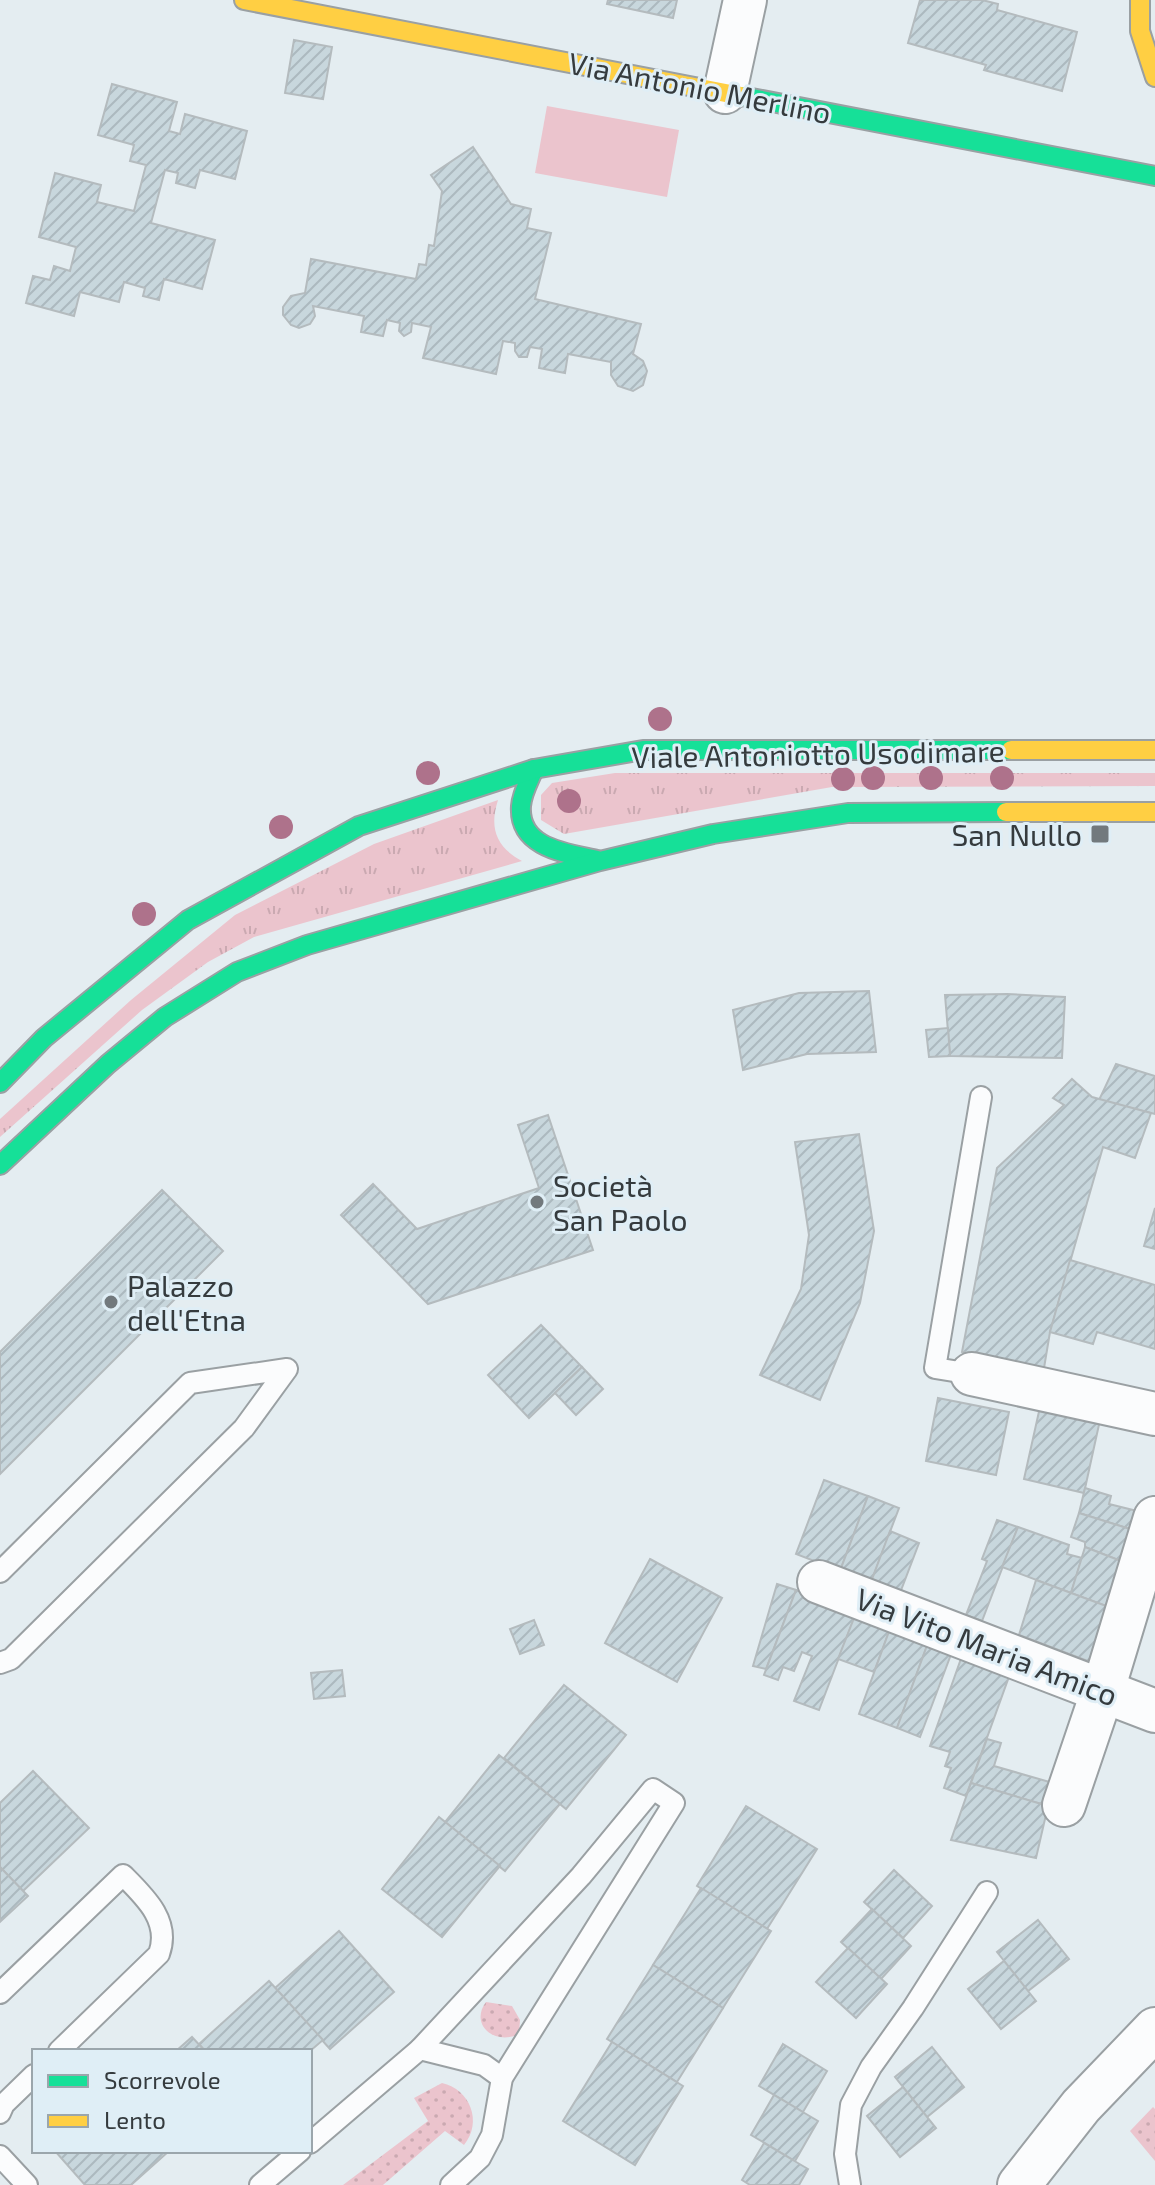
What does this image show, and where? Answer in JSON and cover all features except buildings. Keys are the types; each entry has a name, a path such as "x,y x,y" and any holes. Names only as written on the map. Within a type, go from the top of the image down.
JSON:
{"main road":[{"name":"Via Antonio Merlino","path":"244,0 1155,176"},
{"path":"1140,0 1140,31 1155,77"},
{"name":"Viale Antoniotto Usodimare","path":"0,1083 44,1038 188,920 359,826 534,769 643,750 1155,750"},
{"path":"534,769 521,803 522,826 539,846 600,861"},
{"name":"Viale Antoniotto Usodimare","path":"0,1165 146,1031 227,977 307,945 600,861 713,834 848,813 1155,812"}],"street":[{"path":"725,92 745,0"},
{"path":"972,1374 1155,1414"},
{"path":"1064,1805 1103,1690 1155,1518"},
{"name":"Via Vito Maria Amico","path":"819,1582 1155,1711"},
{"path":"1019,2185 1081,2106 1155,2029"}],"lane":[{"path":"972,1374 935,1368 981,1097"},
{"path":"0,1572 190,1383 287,1369 244,1428 11,1659 0,1663"},
{"path":"312,2141 420,2049 581,1876 653,1789 674,1803 502,2078 492,2135 480,2158 451,2185"},
{"path":"0,1993 123,1875 159,1917 164,1941 159,1954 61,2049"},
{"path":"850,2185 845,2154 851,2105 871,2067 913,2008 987,1892"},
{"path":"420,2049 484,2065 502,2078"},
{"path":"0,2113 4,2104 32,2077"},
{"path":"260,2185 298,2153"},
{"path":"0,2156 27,2185"}],"green space":[{"path":"547,106 679,130 667,197 535,173"},
{"path":"615,773 1155,773 1155,786 832,787 564,834 541,820 541,795 552,783"},
{"path":"498,800 494,819 497,836 506,850 522,861 254,937 208,962 142,1010 0,1137 0,1119 131,1000 235,915 374,844"},
{"path":"486,2002 512,2006 520,2020 519,2034 501,2037 487,2031 481,2018"},
{"path":"442,2083 460,2092 471,2108 473,2126 464,2145 445,2131 383,2185 343,2185 428,2121 414,2098"},
{"path":"1153,2107 1155,2109 1155,2161 1130,2131"}],"traffic: fast":[{"path":"741,96 1155,176"},
{"path":"0,1083 44,1038 188,920 359,826 534,769 643,750 1011,750"},
{"path":"534,769 521,806 527,831 546,846 597,860"},
{"path":"0,1165 108,1064 165,1017 237,972 307,945 600,861 713,834 848,813 1006,812"}],"traffic: slow":[{"path":"244,0 741,96"},
{"path":"1140,0 1140,31 1155,77"},
{"path":"1011,750 1155,750"},
{"path":"1006,812 1155,812"}],"place":[{"name":"San Nullo","path":"1100,834"},
{"name":"Società San Paolo","path":"537,1202"},
{"name":"Palazzo dell'Etna","path":"111,1302"}]}
